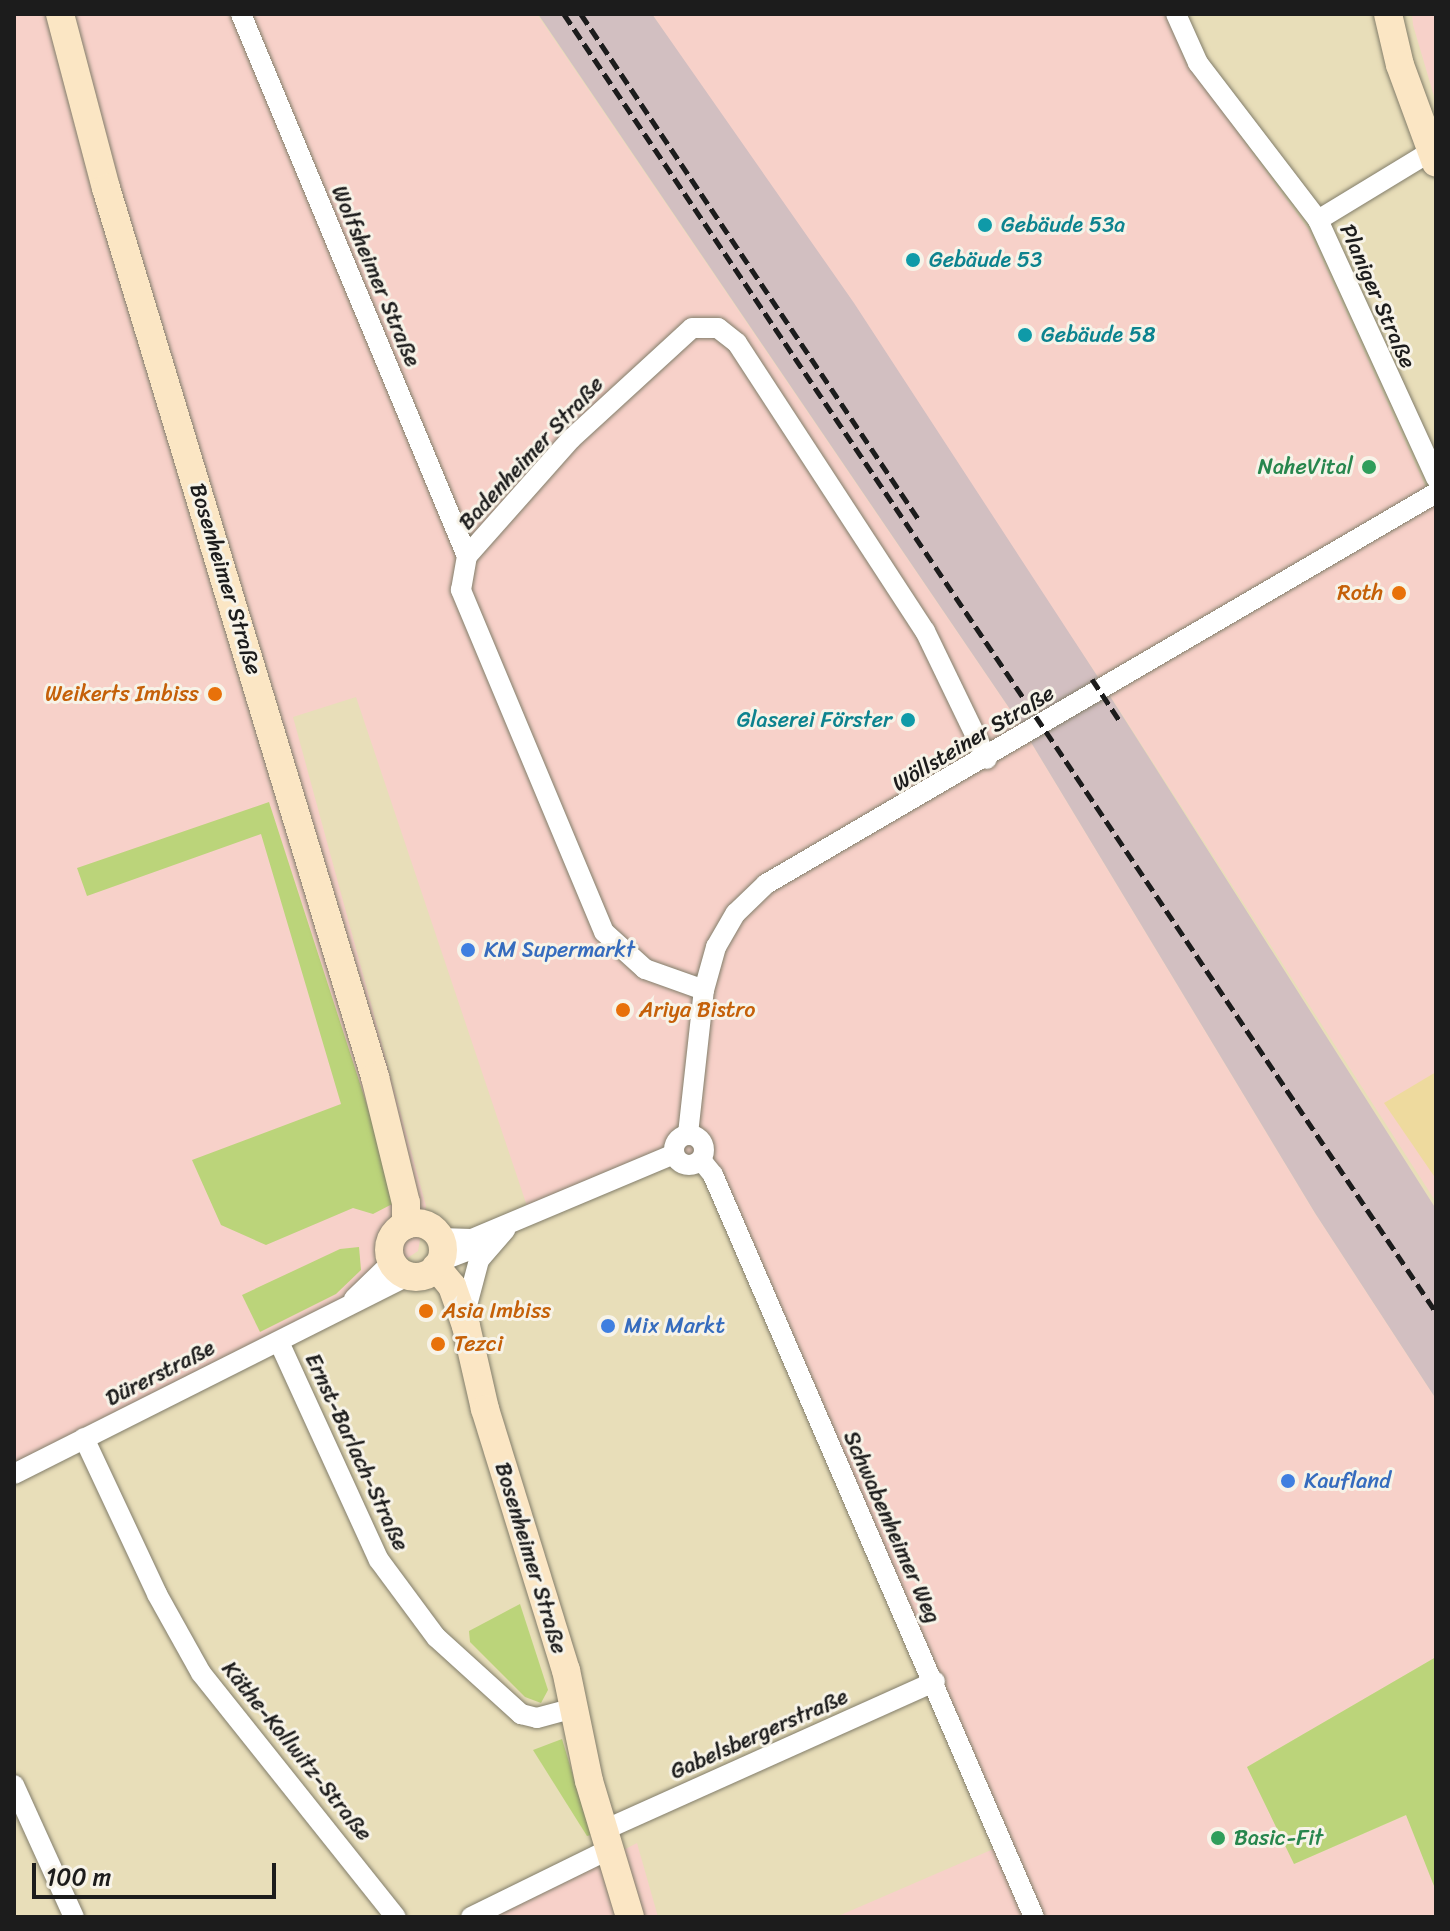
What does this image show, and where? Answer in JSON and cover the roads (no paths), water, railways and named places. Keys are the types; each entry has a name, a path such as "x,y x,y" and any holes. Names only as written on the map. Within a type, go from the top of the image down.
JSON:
{"street":[{"path":"36,14 58,46"},
{"name":"Bosenheimer Straße","path":"49,14 58,46 75,81"},
{"name":"Bosenheimer Straße","path":"60,14 75,81 375,1077 406,1203 422,1254 485,1409"},
{"name":"Wolfsheimer Straße","path":"241,14 467,556"},
{"name":"Planiger Straße","path":"1176,14 1198,63 1318,220 1436,478"},
{"path":"1388,14 1433,158"},
{"name":"Planiger Straße","path":"1318,220 1433,158"},
{"name":"Badenheimer Straße","path":"704,990 645,969 604,932 461,590 467,556 571,439 692,328 718,328 737,343 925,631 987,759"},
{"path":"1412,430 1436,458"},
{"name":"Wöllsteiner Straße","path":"688,1134 704,990 716,947 736,913 766,884 987,759 1181,639 1436,493"},
{"name":"Bosenheimer Straße","path":"375,1077 417,1178 422,1254 452,1286 466,1326 485,1409 575,1708 630,1917"},
{"path":"688,1134 701,1141 701,1160 686,1165 674,1154 676,1141 688,1134"},
{"path":"422,1254 511,1224 674,1154"},
{"name":"Schwabenheimer Weg","path":"701,1160 713,1175 935,1681 1034,1917"},
{"path":"466,1326 468,1286 494,1240 511,1224"},
{"path":"422,1254 494,1240"},
{"name":"Dürerstraße","path":"14,1474 329,1319 422,1254"},
{"name":"Ernst-Barlach-Straße","path":"279,1342 379,1560 436,1637 521,1714 537,1718 575,1708"},
{"name":"Käthe-Kollwitz-Straße","path":"84,1438 157,1594 201,1673 396,1917"},
{"name":"Gabelsbergerstraße","path":"471,1917 609,1835 935,1681"},
{"path":"14,1785 74,1917"},
{"name":"Bosenheimer Straße","path":"609,1835 645,1917"}],"railway":[{"path":"564,14 1436,1312"},
{"path":"581,14 919,520"},
{"path":"1092,679 1119,720"}],"place":[{"name":"Gebäude 53a","path":"985,225"},
{"name":"Gebäude 53","path":"913,260"},
{"name":"Gebäude 58","path":"1025,335"},
{"name":"NaheVital","path":"1369,467"},
{"name":"Roth","path":"1399,593"},
{"name":"Weikerts Imbiss","path":"215,694"},
{"name":"Glaserei Förster","path":"908,720"},
{"name":"KM Supermarkt","path":"468,950"},
{"name":"Ariya Bistro","path":"623,1010"},
{"name":"Asia Imbiss","path":"426,1311"},
{"name":"Mix Markt","path":"608,1326"},
{"name":"Tezci","path":"438,1344"},
{"name":"Kaufland","path":"1288,1481"},
{"name":"Basic-Fit","path":"1218,1838"}]}
